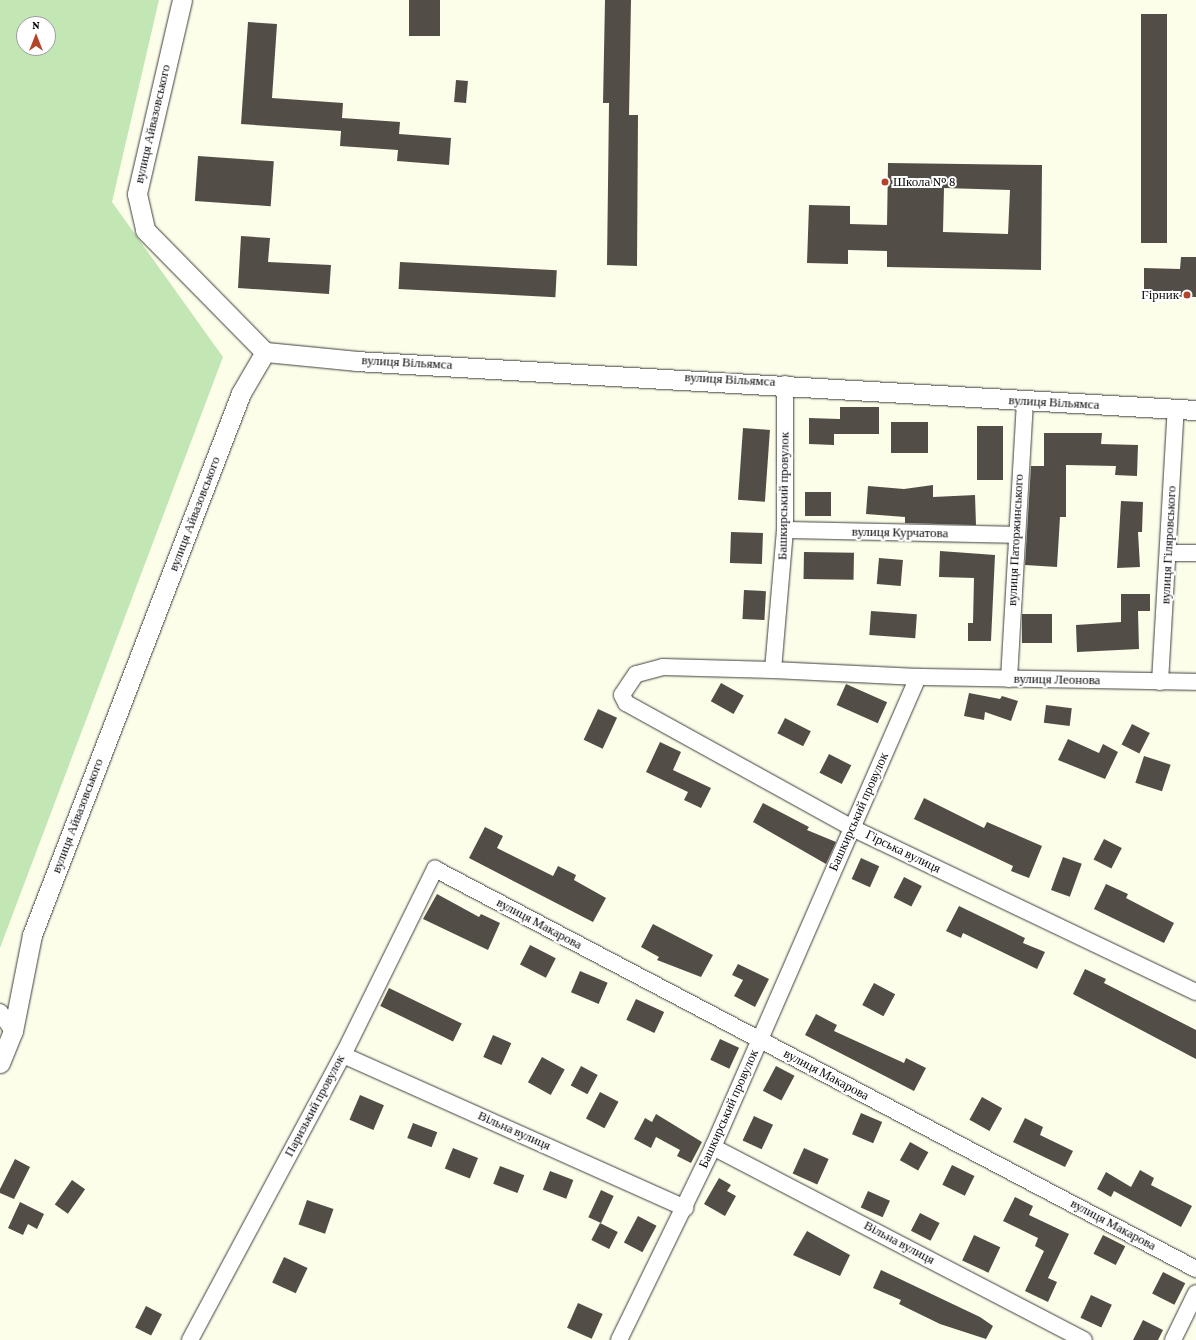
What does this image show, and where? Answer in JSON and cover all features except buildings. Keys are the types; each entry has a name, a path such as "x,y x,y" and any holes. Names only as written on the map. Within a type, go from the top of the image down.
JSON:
{"street":[{"name":"вулиця Айвазовського","path":"0,1063 13,1031 32,935 241,393 265,352 145,230 137,194 182,0"},
{"name":"вулиця Вільямса","path":"265,352 356,361 785,384 1025,402 1196,410"},
{"name":"Башкирський провулок","path":"773,670 785,530 785,384"},
{"name":"вулиця Паторжинського","path":"1009,679 1015,536 1025,402"},
{"name":"вулиця Гіляровського","path":"1160,682 1176,408"},
{"name":"вулиця Курчатова","path":"785,530 1015,536"},
{"path":"1168,553 1196,553"},
{"name":"Гірська вулиця","path":"773,670 663,667 636,674 622,695 626,703 852,828 1196,992"},
{"path":"773,670 918,677"},
{"name":"Башкирський провулок","path":"619,1340 685,1208 713,1147 918,677"},
{"name":"вулиця Леонова","path":"918,677 1196,682"},
{"name":"вулиця Макарова","path":"435,869 1196,1269"},
{"name":"Паризький провулок","path":"190,1340 343,1055 435,869"},
{"path":"0,1012 13,1031"},
{"name":"Вільна вулиця","path":"343,1055 685,1208"},
{"name":"Вільна вулиця","path":"713,1147 1084,1340"},
{"path":"1173,1340 1196,1293"}],"green space":[{"path":"0,0 159,0 112,202 223,357 0,948"}],"place":[{"name":"Школа № 8","path":"885,182"},
{"name":"Гірник","path":"1187,295"}]}
